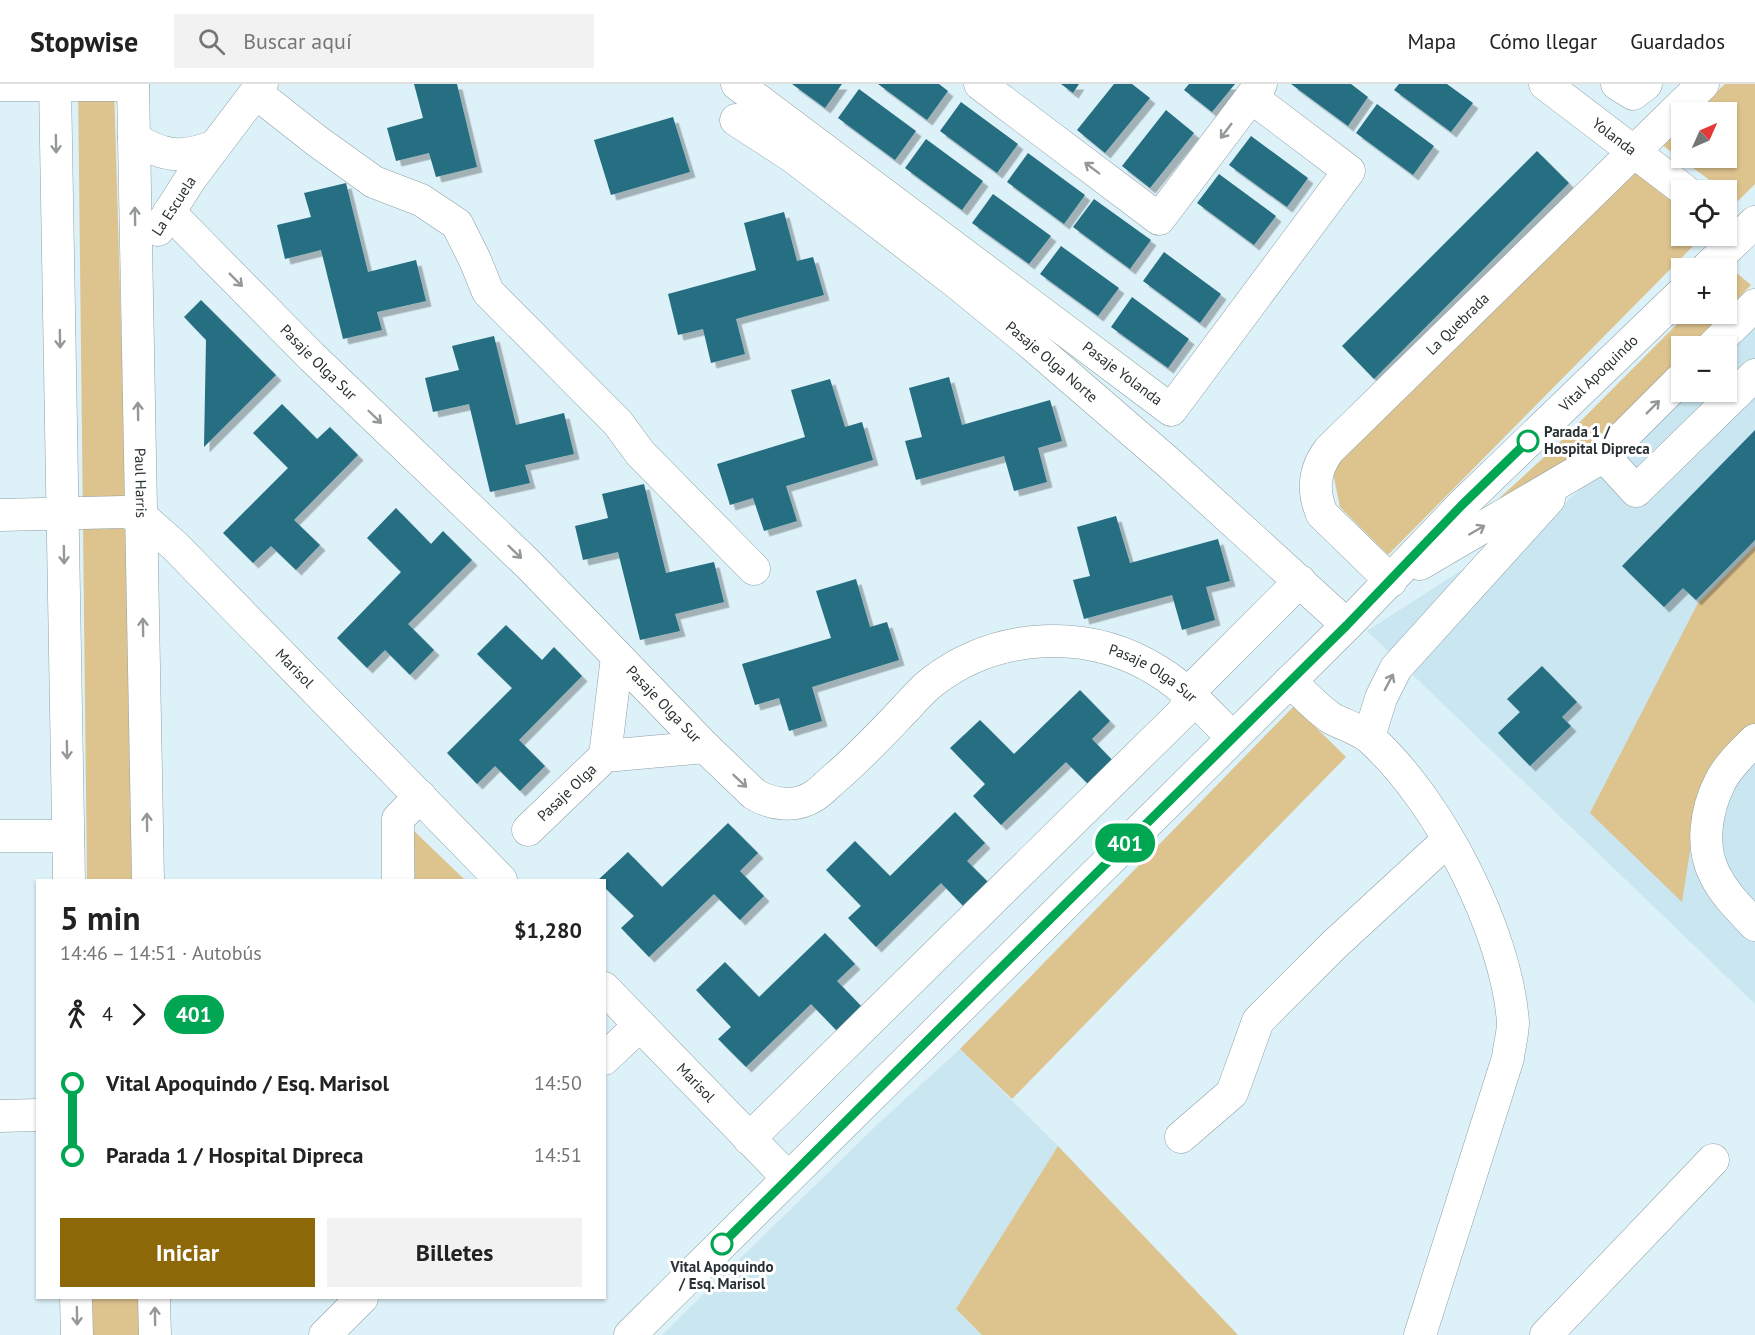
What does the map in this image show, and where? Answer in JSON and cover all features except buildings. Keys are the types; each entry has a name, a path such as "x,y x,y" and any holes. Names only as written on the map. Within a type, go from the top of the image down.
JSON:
{"street":[{"name":"Pasaje Yolanda","path":"737,84 1171,410 1349,171 1256,91 1160,219 980,84"},
{"name":"Yolanda","path":"1545,84 1671,180"},
{"path":"1617,84 1633,94 1646,84"},
{"name":"La Quebrada","path":"1391,581 1322,514 1317,504 1315,482 1322,460 1329,450 1703,84"},
{"path":"56,85 69,879"},
{"path":"0,86 133,85"},
{"name":"Paul Harris","path":"133,85 148,879"},
{"path":"259,88 317,141 374,182 421,200 457,224 488,292 618,423 640,453 753,569"},
{"name":"La Escuela","path":"135,269 169,212 259,88"},
{"name":"Pasaje Olga Norte","path":"736,120 793,157 957,283 1169,463 1347,625"},
{"name":"La Escuela","path":"134,138 152,150 173,155 195,154 215,146"},
{"name":"Pasaje Olga Sur","path":"169,212 312,357 529,565 705,747 754,794 763,799 787,804 814,797 850,765 938,678 952,668 977,656 1030,641 1066,641 1111,649 1136,659 1159,671 1191,696 1232,737"},
{"path":"1717,258 1744,232"},
{"name":"Vital Apoquindo","path":"630,1335 1347,625 1462,505 1671,304"},
{"path":"1723,336 1755,305"},
{"path":"1604,456 1636,491 1755,375"},
{"name":"Vital Apoquindo","path":"1391,581 1604,456 1671,389"},
{"path":"1368,737 1381,698 1396,668 1571,475"},
{"path":"0,515 123,512 141,516"},
{"name":"Marisol","path":"141,516 175,546 500,879"},
{"path":"749,1139 1182,713 1198,683 1300,581"},
{"name":"Pasaje Olga","path":"605,756 617,657"},
{"path":"1290,681 1328,716 1368,737 1407,776 1468,875 1496,947 1508,987 1513,1025 1508,1058 1420,1335"},
{"path":"1755,740 1720,781 1708,817 1705,843 1713,873 1728,897 1755,925"},
{"name":"Pasaje Olga","path":"528,830 605,756 705,747"},
{"path":"398,879 398,819 420,796"},
{"path":"0,836 68,836"},
{"path":"1181,1137 1232,1093 1258,1021 1335,944 1448,840"},
{"name":"Marisol","path":"606,990 788,1178"},
{"path":"606,1057 640,1024"},
{"path":"0,1116 36,1115"},
{"path":"1546,1335 1713,1160"},
{"path":"76,1299 77,1335"},
{"path":"154,1299 155,1335"},
{"path":"325,1335 359,1299"}],"shaded area":[{"path":"78,84 114,84 124,427 132,879 87,879"},
{"path":"1725,84 1755,84 1755,184 1738,201 1737,180 1709,180 1693,168 1737,168 1737,102 1706,102"},
{"path":"1671,136 1671,152 1662,145"},
{"path":"1641,168 1671,193 1671,246 1693,246 1681,258 1671,258 1671,268 1388,555 1340,507 1333,473 1356,435"},
{"path":"1737,273 1751,285 1737,300"},
{"path":"1755,323 1755,1004 1367,631 1563,505 1672,402 1737,402 1737,340"},
{"path":"1677,324 1713,324 1701,336 1671,336 1671,366 1585,455 1494,503 1554,448"},
{"path":"1755,546 1755,726 1698,800 1682,902 1590,813 1698,603"},
{"path":"1294,706 1346,757 1012,1099 960,1049"},
{"path":"414,831 464,879 415,879"},
{"path":"960,1049 1058,1146 956,1309 982,1335 662,1335 879,1123"},
{"path":"1058,1146 1238,1335 982,1335 956,1309"},
{"path":"92,1299 140,1299 140,1335 92,1335"}],"bus line":[{"name":"401","path":"722,1244 1347,625 1462,505 1528,441"}],"place":[{"name":"Parada 1 / Hospital Dipreca","path":"1528,441"},
{"name":"Vital Apoquindo / Esq. Marisol","path":"722,1244"}]}
